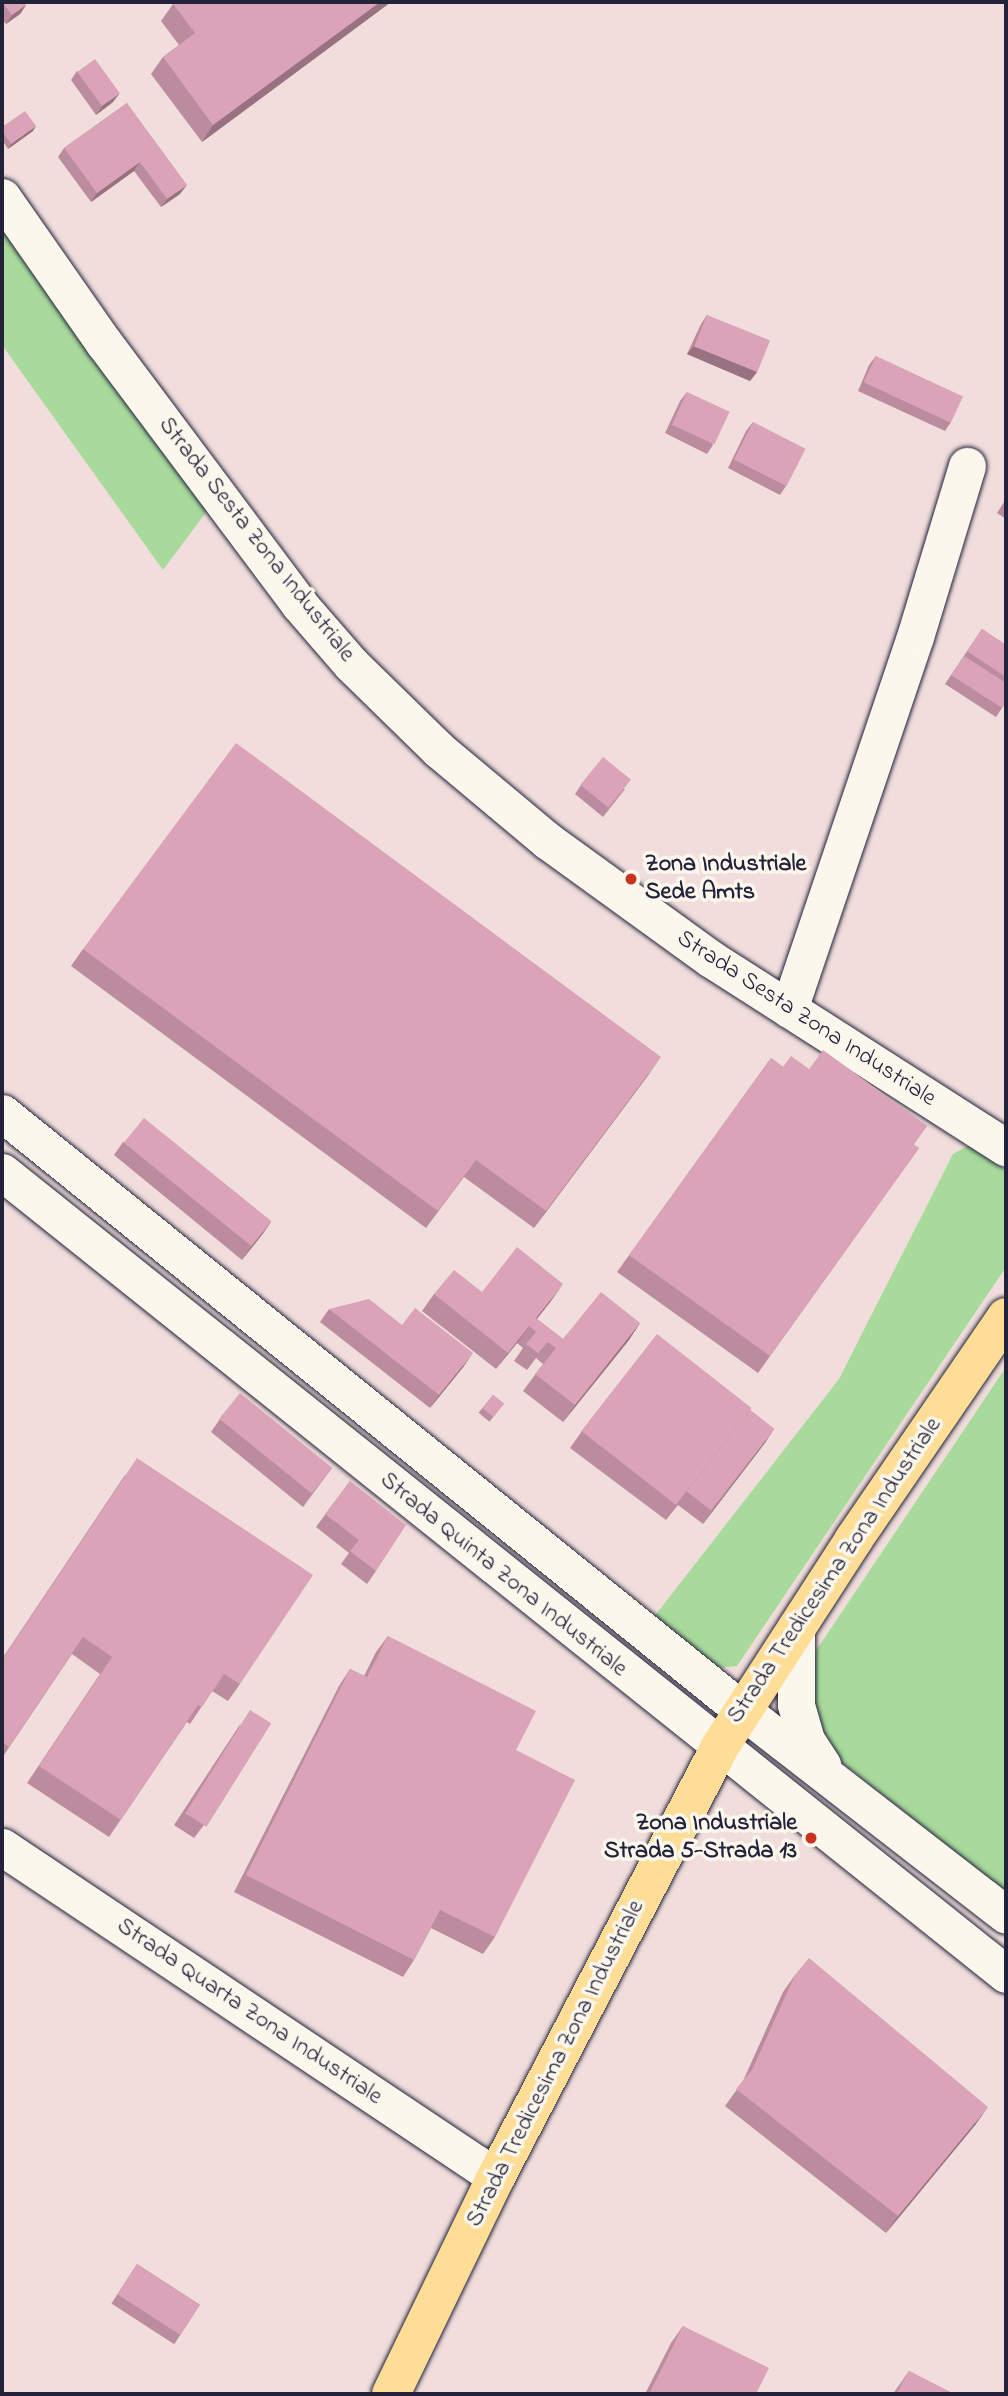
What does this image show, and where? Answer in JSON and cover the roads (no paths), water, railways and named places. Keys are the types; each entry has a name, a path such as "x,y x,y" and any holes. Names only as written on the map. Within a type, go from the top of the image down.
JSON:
{"main road":[{"name":"Strada Tredicesima Zona Industriale","path":"391,2394 496,2177 719,1748 796,1627 1006,1317"}],"street":[{"name":"Strada Sesta Zona Industriale","path":"2,197 267,560 351,664 439,750 548,841 789,1009 1006,1148"},
{"path":"789,1009 915,638 967,466"},
{"name":"Strada Quinta Zona Industriale","path":"3,1116 742,1710 829,1774 1006,1915"},
{"name":"Strada Quinta Zona Industriale","path":"2,1172 719,1748 1006,1974"},
{"path":"796,1627 793,1676 799,1723 829,1774"},
{"name":"Strada Quarta Zona Industriale","path":"2,1847 496,2177"}],"place":[{"name":"Zona Industriale Sede Amts","path":"631,879"},
{"name":"Zona Industriale Strada 5-Strada 13","path":"811,1838"}]}
